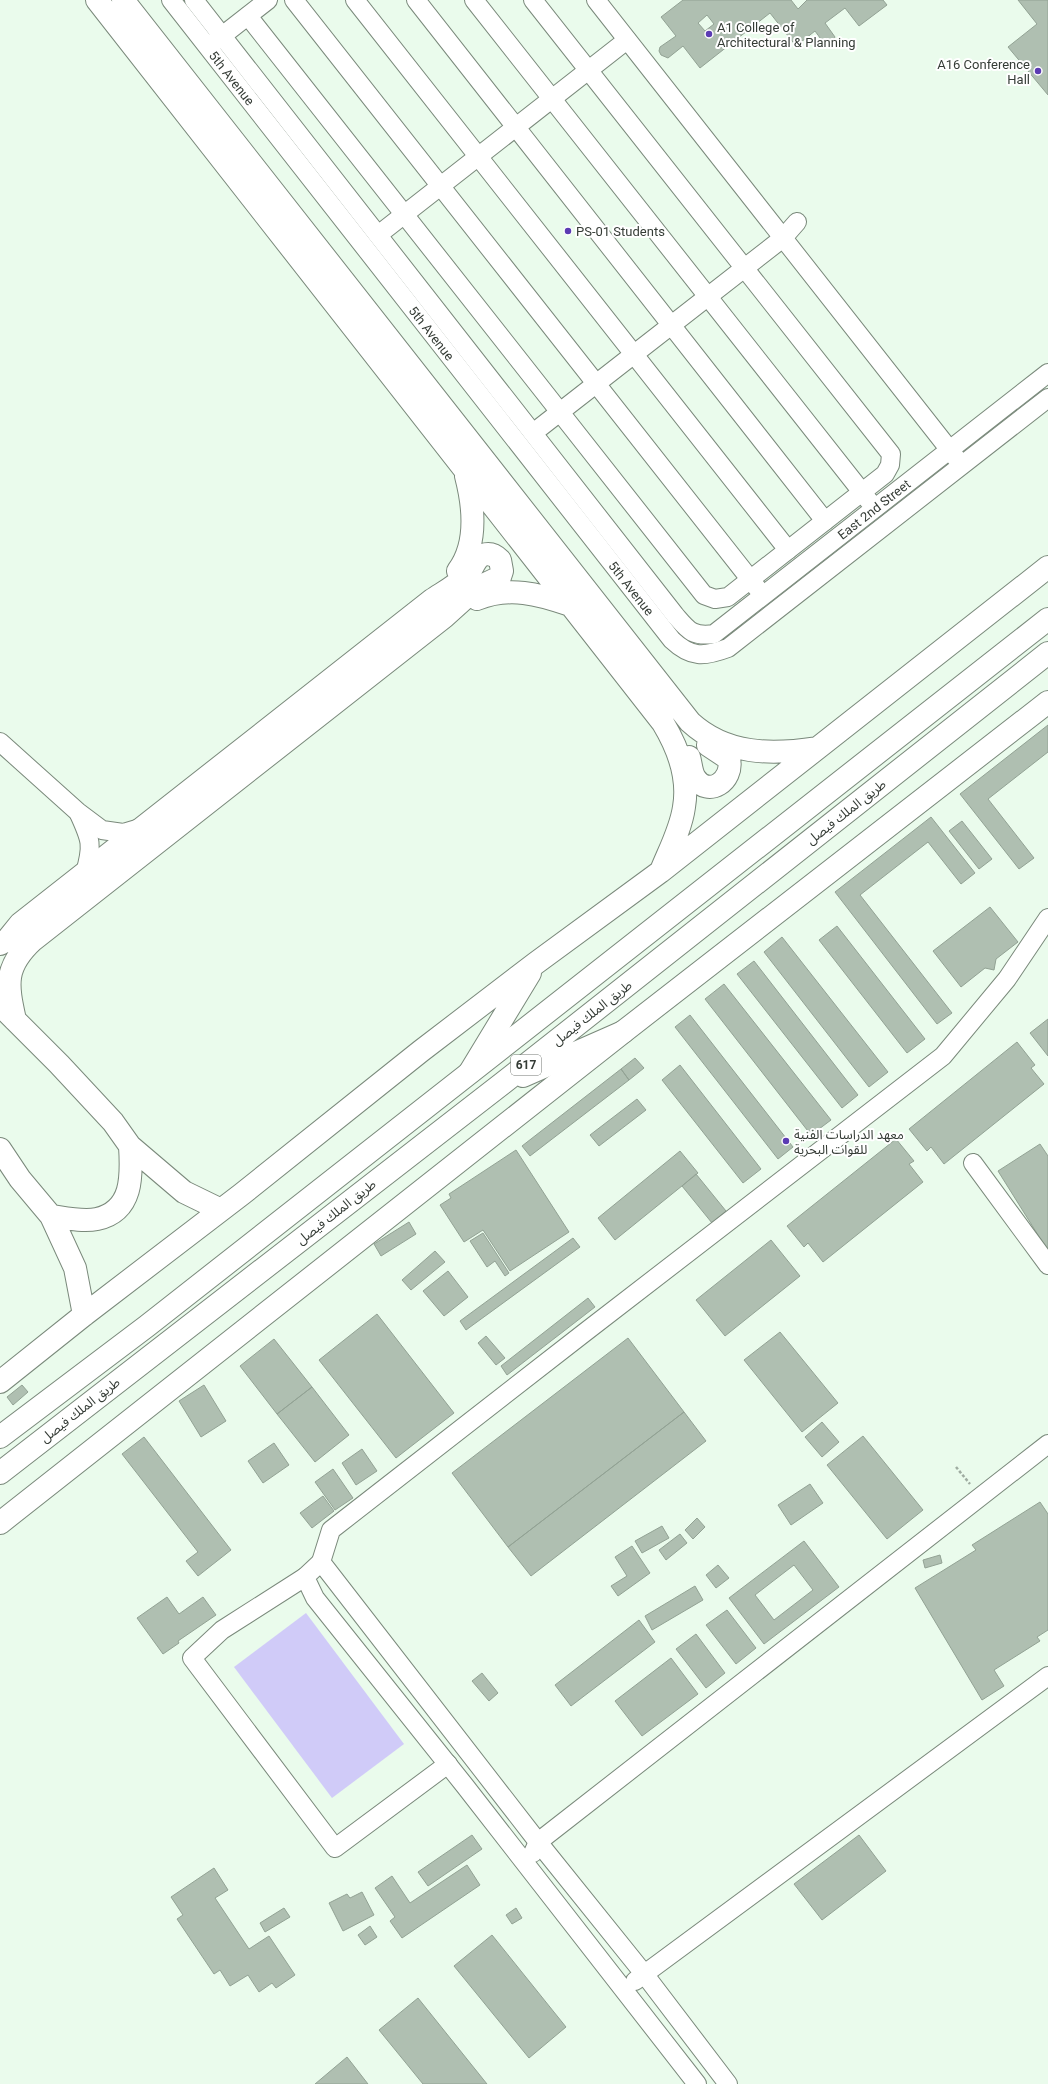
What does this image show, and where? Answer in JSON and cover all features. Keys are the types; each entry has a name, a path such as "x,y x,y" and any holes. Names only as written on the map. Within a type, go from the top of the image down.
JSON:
{"main road":[{"path":"96,0 570,605 671,716 690,722 703,732 737,749 760,753 788,752 820,747"},
{"path":"123,0 671,716 674,741 679,757 685,792 684,807 680,823 660,872"},
{"path":"222,1210 184,1192 130,1146 113,1122 59,1064 8,1013 9,987 12,970 18,954 33,940 438,609 465,562 470,546 473,507 465,470"},
{"path":"0,1382 84,1315 222,1210 421,1051 536,963 660,872 1048,567"},
{"path":"0,944 7,940 20,924 144,827 438,609 472,601 488,594 502,592 517,592 536,595 570,605"},
{"name":"طريق الملك فيصل","path":"0,1437 105,1358 469,1074 1048,619"},
{"name":"طريق الملك فيصل","path":"0,1473 503,1084 1048,653"},
{"path":"0,1523 623,1032 1048,702"},
{"path":"469,1074 536,963"},
{"path":"503,1084 547,1067 623,1032"},
{"path":"51,1216 74,1219 97,1219 120,1206 129,1191 132,1170 130,1146"},
{"path":"0,1149 20,1179 51,1216 76,1268 84,1315"}],"street":[{"name":"5th Avenue","path":"171,0 672,640 681,649 700,655"},
{"name":"5th Avenue","path":"194,0 675,615 688,630 696,634"},
{"path":"207,47 268,0"},
{"path":"294,0 775,611"},
{"path":"355,0 788,550"},
{"path":"416,0 825,521"},
{"path":"474,0 887,524"},
{"path":"248,16 704,595 715,599 728,597 885,474 890,464 891,454 533,0"},
{"path":"596,0 962,465"},
{"path":"378,234 627,40"},
{"path":"533,433 783,238 797,222"},
{"name":"East 2nd Street","path":"696,634 714,634 1048,373"},
{"name":"East 2nd Street","path":"700,655 712,654 728,648 1048,398"},
{"path":"0,742 78,812 102,830 122,833 144,827"},
{"path":"78,812 90,837 91,850 85,873"},
{"path":"448,1764 335,1848 192,1658 222,1630 305,1577 321,1562 331,1530 590,1328 944,1056 1007,979 1048,918"},
{"path":"0,933 20,924"},
{"path":"974,1163 1048,1265"},
{"path":"528,1866 538,1842 1048,1444"},
{"path":"321,1562 538,1842 645,1975 728,2084"},
{"path":"305,1577 315,1598 448,1764 697,2084"},
{"path":"623,1989 645,1975 1048,1676"}],"path":[{"path":"956,1467 981,1497"}],"shaded area":[{"path":"306,1613 404,1744 332,1798 234,1667"}],"building":[{"name":"A1 College of Architectural & Planning","path":"683,0 791,0 798,9 807,0 883,0 887,5 859,26 845,8 825,23 835,37 831,44 823,42 815,31 796,46 770,13 700,68 683,46 668,58 661,55 659,51 660,47 676,36 661,17","holes":["707,15 714,24 705,31 698,23"]},
{"name":"A16 Conference Hall","path":"1018,0 1048,0 1048,95 1008,47 1037,24"},
{"path":"1048,725 1048,752 988,799 1034,858 1019,869 960,794"},
{"path":"931,817 975,873 961,884 928,842 860,895 952,1013 937,1024 835,892"},
{"path":"962,821 992,859 979,869 949,831"},
{"path":"990,907 1018,942 996,959 994,970 985,968 961,987 933,951"},
{"path":"837,926 925,1039 907,1053 819,940"},
{"path":"782,937 888,1072 869,1087 764,952"},
{"path":"754,961 858,1095 842,1108 737,974"},
{"path":"724,984 831,1120 811,1135 705,999"},
{"path":"690,1015 793,1147 778,1159 675,1027"},
{"path":"1048,1019 1048,1056 1030,1033"},
{"path":"1017,1042 1035,1065 1031,1068 1044,1084 944,1164 931,1147 927,1151 909,1129"},
{"path":"635,1058 644,1068 629,1080 621,1069"},
{"path":"680,1065 761,1169 743,1183 662,1080"},
{"path":"621,1069 629,1080 530,1156 522,1146"},
{"path":"637,1099 646,1110 599,1146 590,1135"},
{"path":"896,1139 914,1161 909,1164 923,1182 823,1262 808,1243 804,1247 787,1226"},
{"path":"1040,1144 1048,1156 1048,1251 998,1171"},
{"path":"516,1150 569,1232 510,1271 483,1230 464,1242 440,1205 451,1198 449,1194"},
{"path":"680,1151 698,1173 615,1240 598,1218"},
{"path":"696,1174 726,1211 712,1223 682,1186"},
{"path":"409,1222 416,1234 381,1256 374,1244"},
{"path":"483,1233 509,1273 505,1276 495,1261 487,1267 470,1241"},
{"path":"573,1238 580,1247 466,1330 460,1321"},
{"path":"771,1240 800,1276 725,1336 696,1300"},
{"path":"435,1251 445,1262 411,1290 402,1280"},
{"path":"448,1271 468,1297 444,1316 423,1291"},
{"path":"588,1298 595,1307 507,1375 501,1366"},
{"path":"377,1314 454,1413 396,1458 319,1360"},
{"path":"780,1332 838,1403 802,1432 744,1360"},
{"path":"486,1336 505,1358 496,1365 478,1343"},
{"path":"628,1338 684,1412 508,1547 452,1473"},
{"path":"274,1339 312,1387 277,1414 240,1366"},
{"path":"22,1385 28,1392 13,1405 7,1397"},
{"path":"204,1385 226,1421 201,1437 179,1401"},
{"path":"312,1387 349,1435 315,1462 277,1414"},
{"path":"684,1412 706,1441 531,1576 508,1547"},
{"path":"822,1422 839,1442 822,1457 805,1437"},
{"path":"863,1436 923,1510 887,1539 827,1465"},
{"path":"144,1437 231,1550 198,1576 186,1561 198,1552 122,1454"},
{"path":"274,1443 289,1465 263,1483 248,1461"},
{"path":"362,1449 377,1471 356,1485 342,1463"},
{"path":"333,1469 353,1498 335,1510 315,1482"},
{"path":"810,1484 823,1503 791,1525 778,1505"},
{"path":"323,1496 334,1511 312,1528 300,1513"},
{"path":"1040,1502 1048,1514 1048,1630 1037,1637 1040,1641 994,1670 1004,1686 982,1700 915,1588 976,1550 972,1545"},
{"path":"697,1518 705,1527 693,1539 685,1530"},
{"path":"662,1526 669,1538 642,1553 635,1541"},
{"path":"680,1534 687,1543 666,1560 659,1550"},
{"path":"804,1541 839,1587 764,1644 729,1598","holes":["794,1565 813,1590 774,1620 755,1595"]},
{"path":"632,1546 650,1573 618,1596 611,1586 627,1576 615,1557"},
{"path":"940,1555 942,1563 925,1568 923,1560"},
{"path":"718,1565 729,1578 716,1588 706,1575"},
{"path":"695,1586 703,1600 652,1630 645,1616"},
{"path":"167,1597 179,1614 203,1597 216,1615 178,1641 179,1643 163,1654 137,1618"},
{"path":"727,1610 756,1648 736,1664 706,1625"},
{"path":"639,1620 655,1642 571,1706 555,1685"},
{"path":"696,1634 725,1673 706,1688 676,1649"},
{"path":"671,1658 698,1694 642,1736 615,1701"},
{"path":"482,1673 498,1693 489,1701 472,1681"},
{"path":"472,1835 482,1849 428,1886 418,1872"},
{"path":"859,1835 886,1871 822,1920 794,1884"},
{"path":"467,1865 480,1885 402,1938 390,1921 395,1917 375,1888 392,1876 410,1903"},
{"path":"214,1868 228,1890 215,1898 249,1949 269,1936 295,1975 276,1988 272,1983 259,1992 248,1975 230,1986 220,1970 214,1974 177,1919 183,1915 171,1897"},
{"path":"362,1892 374,1915 343,1931 329,1903 347,1894 350,1898"},
{"path":"284,1908 290,1917 265,1932 260,1923"},
{"path":"516,1908 522,1918 512,1924 506,1915"},
{"path":"370,1926 377,1937 365,1945 358,1935"},
{"path":"492,1935 566,2027 529,2058 454,1966"},
{"path":"418,1998 487,2084 423,2084 379,2030"},
{"path":"347,2057 368,2084 315,2084"}],"place":[{"name":"A1 College of Architectural & Planning","path":"709,34"},
{"name":"A16 Conference Hall","path":"1038,71"},
{"name":"PS-01 Students","path":"568,231"},
{"name":"معهد الدراسات الفنية للقوات البحرية","path":"786,1141"}]}
